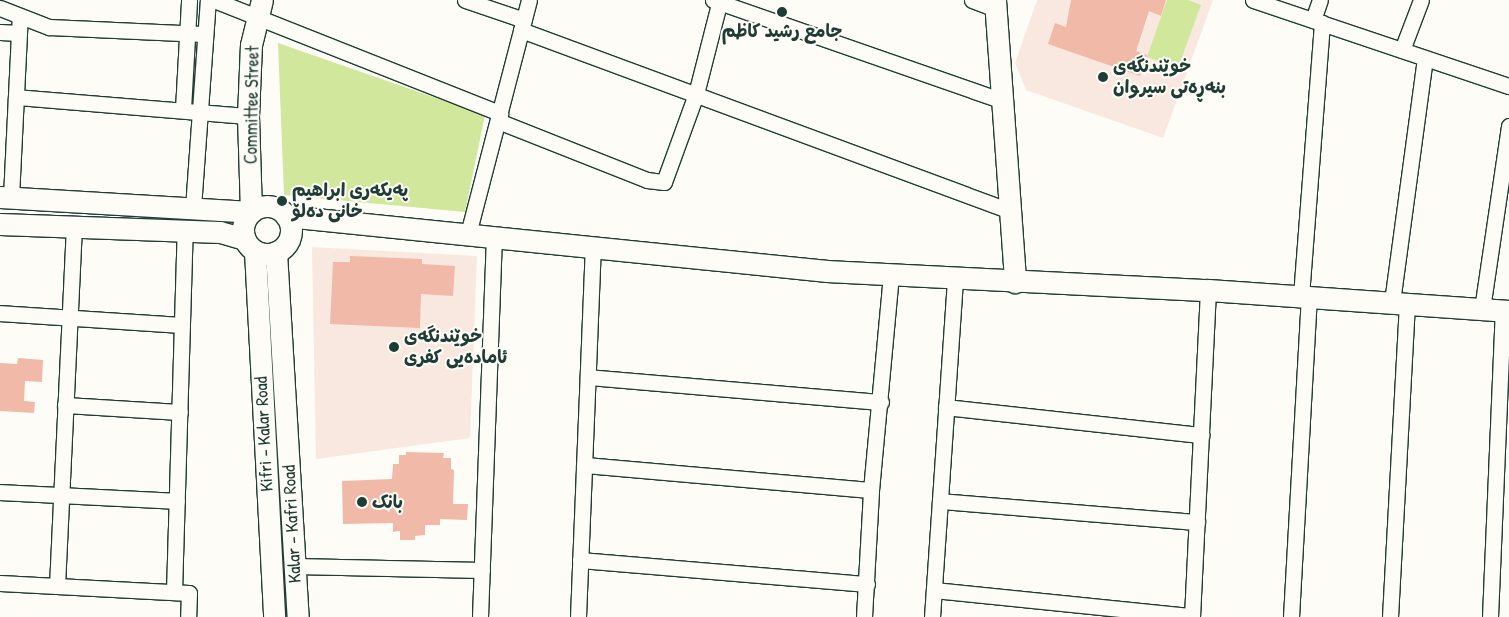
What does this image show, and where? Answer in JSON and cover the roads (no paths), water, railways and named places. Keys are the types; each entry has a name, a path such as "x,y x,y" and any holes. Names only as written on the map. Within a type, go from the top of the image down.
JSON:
{"main road":[{"path":"996,4 1015,282"},
{"name":"Committee Street","path":"251,212 248,116 251,45 260,9"},
{"path":"5,197 251,212 270,206 288,223 372,223 385,228 468,234 593,249 891,276 1208,290 1506,310"},
{"path":"250,245 244,224 251,212"},
{"path":"0,224 226,232 250,245 276,252 287,244 288,223"},
{"name":"Kifri - Kalar Road","path":"250,245 274,617"},
{"name":"Kalar - Kafri Road","path":"276,252 298,617"}],"street":[{"path":"189,0 187,33 193,208"},
{"path":"191,109 208,0"},
{"path":"214,0 230,6 260,9 499,117 658,183 668,178 696,94 718,1 1003,101"},
{"path":"465,0 696,94 1010,211"},
{"path":"468,234 529,0"},
{"path":"972,0 996,4"},
{"path":"1253,0 1509,86"},
{"path":"1291,617 1320,0"},
{"path":"1402,50 1421,0"},
{"path":"230,6 244,26 251,45"},
{"path":"0,8 49,27 203,34"},
{"path":"5,197 16,97 20,16"},
{"path":"0,32 19,33"},
{"path":"1390,617 1400,303 1425,58"},
{"path":"16,97 191,109 248,116"},
{"path":"1482,309 1506,187 1509,126"},
{"path":"57,586 74,228"},
{"path":"174,592 185,230"},
{"path":"480,617 494,237"},
{"path":"578,617 593,249"},
{"path":"864,617 871,490 881,402 891,276"},
{"path":"932,617 955,279"},
{"path":"934,590 1192,616 1208,290"},
{"path":"1490,617 1506,310"},
{"path":"0,313 182,325"},
{"path":"588,377 881,402"},
{"path":"65,405 180,412"},
{"path":"946,407 1201,434"},
{"path":"584,465 871,490"},
{"path":"0,492 177,501"},
{"path":"940,501 1196,522"},
{"path":"580,560 867,584"},
{"path":"294,566 482,570"},
{"path":"0,583 189,593 188,617"}],"place":[{"name":"جامع رشيد كاظم","path":"782,12"},
{"name":"خوێندنگەی بنەڕەتی سیروان","path":"1103,77"},
{"name":"پەیکەری ابراهیم خانی دەلۆ","path":"282,201"},
{"name":"خوێندنگەی ئامادەیی کفری","path":"394,347"},
{"name":"بانک","path":"362,502"}]}
